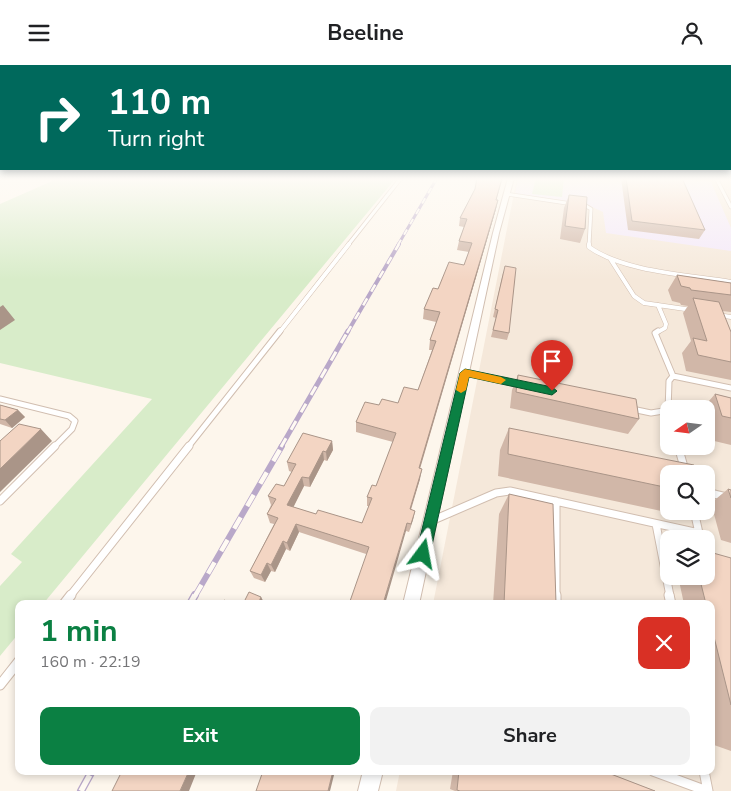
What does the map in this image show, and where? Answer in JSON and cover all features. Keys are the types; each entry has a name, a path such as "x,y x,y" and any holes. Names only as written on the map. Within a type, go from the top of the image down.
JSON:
{"street":[{"path":"412,600 503,212"},
{"path":"368,791 372,775"}],"lane":[{"path":"67,600 374,212"},
{"path":"590,212 589,247 592,251 611,260 731,281"},
{"path":"611,260 634,296 644,303 694,311"},
{"path":"658,305 666,328 655,333 673,376"},
{"path":"712,314 731,317"},
{"path":"721,315 724,324"},
{"path":"465,373 531,387"},
{"path":"673,376 731,388"},
{"path":"668,400 669,381 673,376"},
{"path":"0,399 69,416 75,421 72,429 0,501"},
{"path":"624,407 651,413 660,412"},
{"path":"431,521 496,493 510,491 699,533 696,520"},
{"path":"715,494 731,498"},
{"path":"556,501 556,600"},
{"path":"656,524 670,600"},
{"path":"0,685 15,666"},
{"path":"664,775 707,791 705,775"}],"shaded area":[{"path":"510,212 731,212 731,791 396,791 399,775 715,775 715,600 434,600"},
{"path":"603,212 724,212 731,228 731,251 606,233"}],"green space":[{"path":"0,212 368,212 46,600 15,600 15,638 0,656 0,586 22,562 11,554 152,399 0,363"}],"building":[{"path":"463,212 494,212 419,468 422,469 410,509 415,511 411,524 407,523 384,600 350,600 369,547 296,524 287,543 283,541 271,565 267,563 261,575 250,571 278,518 267,514 276,499 268,496 276,484 284,486 296,464 287,462 303,433 332,441 326,452 323,451 309,478 302,477 287,505 316,514 318,510 362,523 372,498 367,497 372,485 376,486 396,433 356,422 365,402 379,405 382,399 398,403 404,387 418,390 436,341 430,340 440,312 424,309 433,288 438,289 449,262 464,265 472,243 459,241 467,219 460,218"},
{"path":"567,212 586,212 585,229 565,226"},
{"path":"631,212 697,212 705,230 632,221"},
{"path":"505,266 516,268 509,333 493,330 498,310 495,309"},
{"path":"677,275 731,283 731,295 691,290 681,286"},
{"path":"693,298 719,302 731,332 731,362 698,355 693,338 707,341"},
{"path":"518,375 636,399 639,419 516,392"},
{"path":"715,394 731,398 731,418 722,416"},
{"path":"0,405 18,410 5,420 0,419"},
{"path":"19,424 41,429 0,469 0,441"},
{"path":"509,428 694,465 660,465 660,486 508,454"},
{"path":"509,494 553,504 556,600 504,600"},
{"path":"715,554 731,558 731,705 715,641 715,600 705,600 701,585 715,585"},
{"path":"249,592 261,597 260,600 245,600"},
{"path":"120,775 187,775 180,791 112,791"},
{"path":"262,775 332,775 328,791 256,791"},
{"path":"459,775 613,775 655,791 460,791 457,790"}],"railway":[{"path":"398,245 417,212"},
{"path":"347,333 399,244"},
{"path":"281,447 348,331"},
{"path":"195,596 282,446"},
{"path":"192,600 195,595"},
{"path":"81,791 90,775"}],"slow traffic":[{"path":"461,390 465,373 501,380"}],"route":[{"path":"423,554 465,373 552,391"}]}
